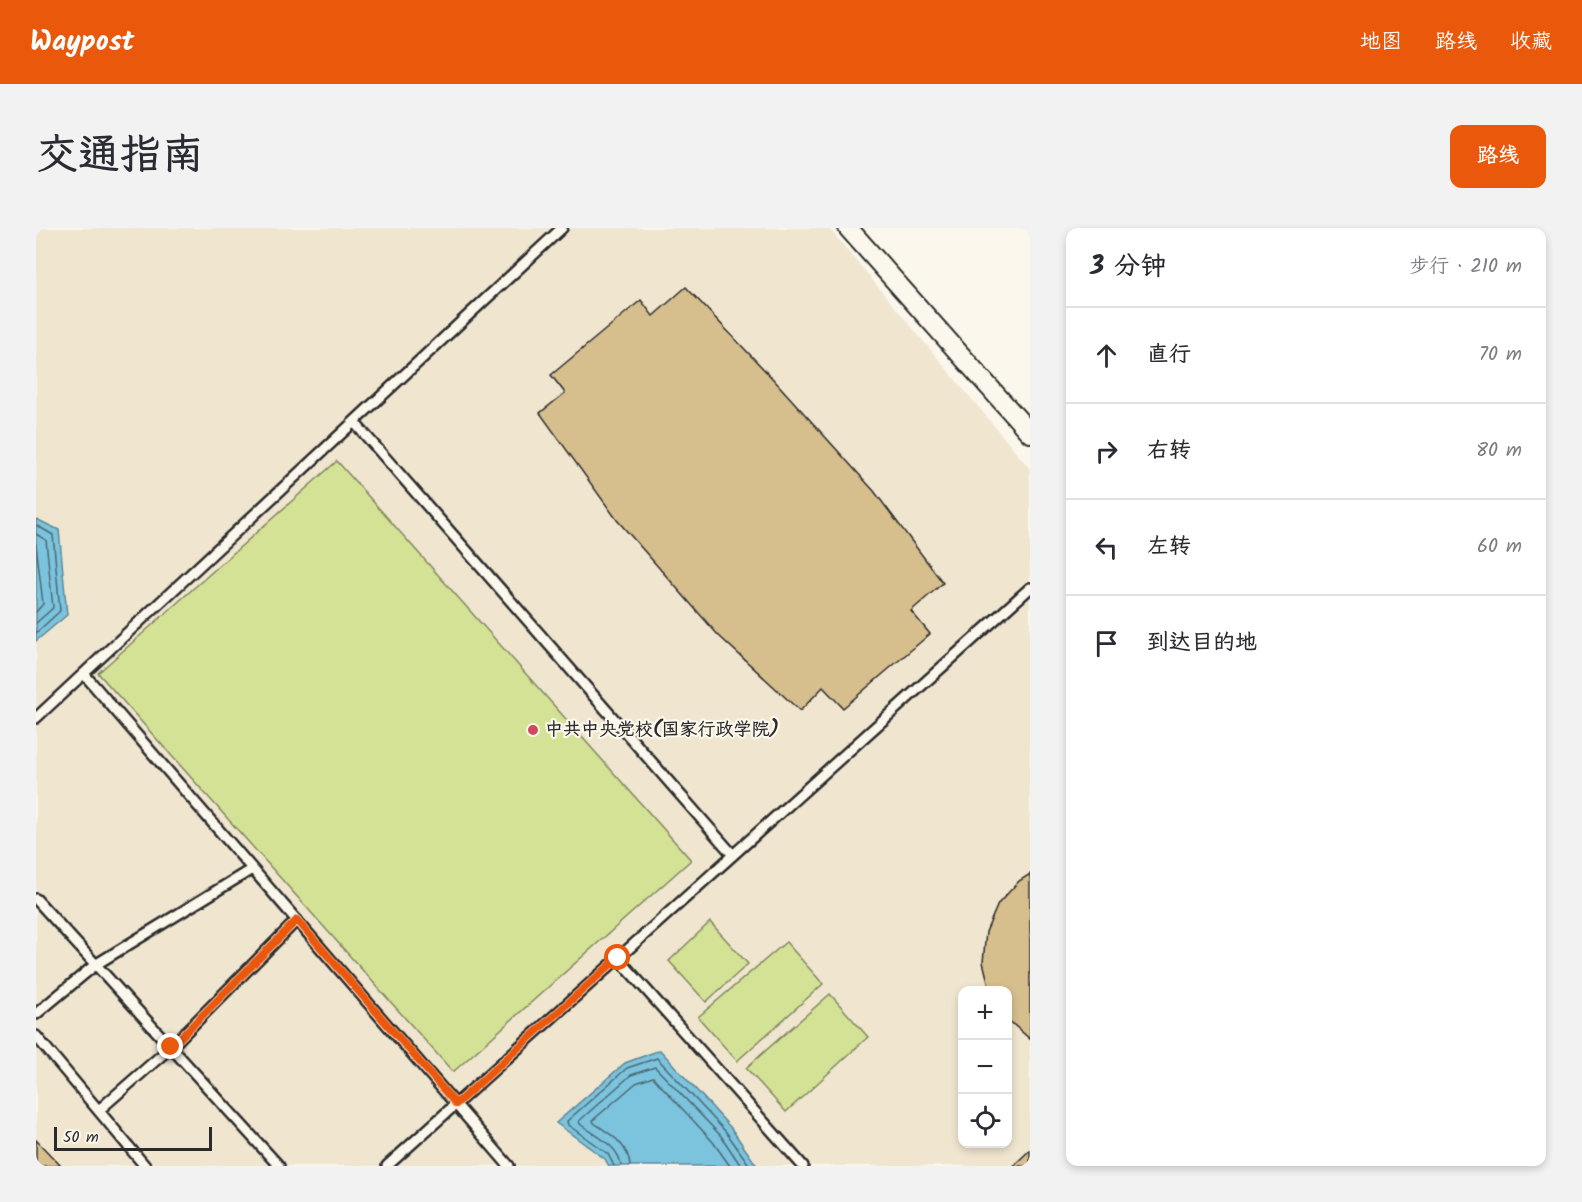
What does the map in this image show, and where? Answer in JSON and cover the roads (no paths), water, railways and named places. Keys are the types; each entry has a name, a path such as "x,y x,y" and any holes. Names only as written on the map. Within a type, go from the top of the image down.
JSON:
{"street":[{"path":"848,228 1030,433"}],"lane":[{"path":"36,718 562,228"},
{"path":"354,422 733,855"},
{"path":"387,1166 1030,588"},
{"path":"84,674 509,1166"},
{"path":"36,1014 95,965 252,869"},
{"path":"36,899 279,1166"},
{"path":"99,1110 171,1047 297,920"},
{"path":"618,958 803,1166"},
{"path":"36,1036 145,1166"}],"water":[{"path":"36,519 59,530 67,615 36,641"},
{"path":"660,1050 731,1128 757,1166 609,1166 605,1159 556,1123 625,1063"}],"place":[{"name":"中共中央党校(国家行政学院)","path":"533,730"}]}
